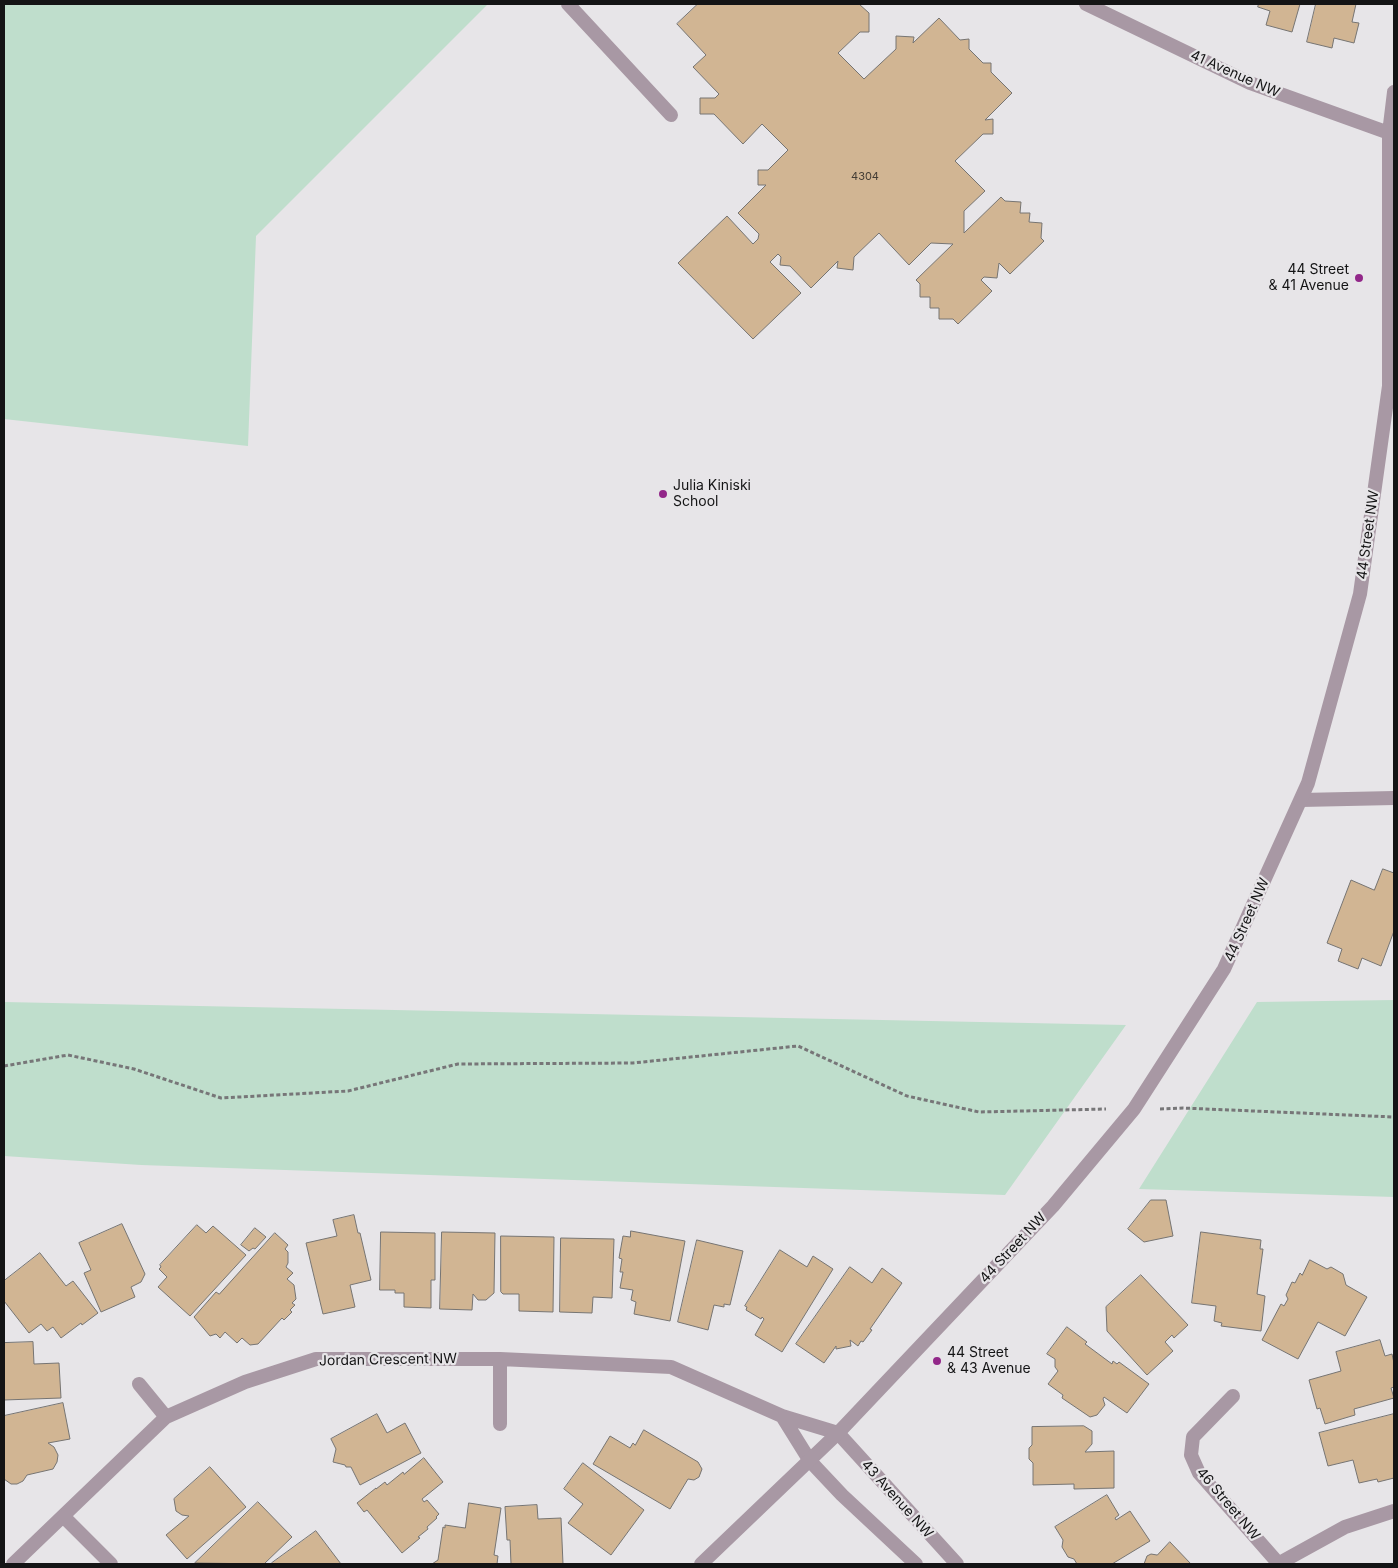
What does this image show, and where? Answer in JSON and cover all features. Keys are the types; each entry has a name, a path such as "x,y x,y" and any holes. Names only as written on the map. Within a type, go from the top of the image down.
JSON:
{"street":[{"path":"568,4 671,115"},
{"name":"41 Avenue NW","path":"1086,4 1250,83 1389,133"},
{"name":"44 Street NW","path":"701,1564 838,1433 1053,1206 1134,1109 1224,970 1308,783 1360,594 1389,386 1389,133 1394,92"},
{"path":"1301,800 1394,798"},
{"name":"Jordan Crescent NW","path":"13,1564 166,1417 245,1382 316,1359 500,1359 671,1367 782,1416 838,1433"},
{"path":"500,1359 500,1424"},
{"path":"139,1384 166,1417"},
{"name":"46 Street NW","path":"1233,1396 1193,1437 1191,1455 1199,1473 1279,1564 1344,1527 1394,1511"},
{"path":"782,1416 810,1461 842,1495 916,1564"},
{"name":"43 Avenue NW","path":"838,1433 956,1564"},
{"path":"63,1516 111,1564"}],"path":[{"path":"4,1066 68,1055 134,1069 221,1098 348,1091 458,1064 633,1063 798,1046 907,1096 980,1112 1183,1108 1394,1118"}],"green space":[{"path":"4,4 488,4 256,236 248,446 4,419"},
{"path":"1394,1000 1394,1197 1139,1189 1257,1002"},
{"path":"4,1002 1126,1025 1005,1195 141,1165 4,1156"}],"building":[{"path":"698,4 859,4 869,13 869,32 860,32 838,53 864,79 896,49 896,36 914,37 913,43 939,18 960,40 969,39 969,49 983,63 991,63 991,72 1012,93 985,120 993,119 993,134 983,134 955,161 985,191 964,211 964,233 1001,197 1005,201 1021,202 1020,213 1030,213 1029,222 1042,223 1041,238 1044,241 1010,274 999,263 997,278 984,277 981,280 992,291 958,324 953,319 939,319 939,308 930,308 930,297 920,297 920,284 916,280 953,244 931,243 909,265 879,233 854,257 853,270 837,268 838,261 811,288 790,266 780,265 781,257 778,254 770,262 801,293 753,339 678,263 727,216 753,244 758,239 759,234 738,213 766,185 758,185 758,170 768,170 788,150 762,124 743,144 714,114 700,114 700,98 715,98 719,94 693,67 706,55 677,24"},
{"path":"1259,4 1300,4 1292,32 1266,25 1270,11 1258,7"},
{"path":"1316,4 1356,4 1352,22 1359,23 1354,43 1334,38 1332,48 1307,42"},
{"path":"1383,869 1394,873 1394,931 1381,966 1362,958 1358,969 1338,961 1342,949 1327,943 1351,880 1374,890"},
{"path":"1151,1200 1166,1200 1173,1236 1144,1242 1128,1229"},
{"path":"354,1215 371,1280 350,1285 355,1307 323,1314 306,1243 337,1236 333,1220"},
{"path":"122,1224 145,1274 141,1282 131,1287 135,1297 101,1312 84,1273 91,1270 79,1243"},
{"path":"197,1225 206,1233 213,1226 246,1255 190,1316 158,1287 167,1277 159,1269 160,1265"},
{"path":"255,1228 266,1237 255,1249 253,1248 249,1251 241,1245"},
{"path":"631,1231 685,1241 670,1321 634,1314 636,1302 631,1300 633,1290 620,1288 623,1272 620,1272 622,1259 619,1258 623,1236 630,1237"},
{"path":"381,1232 435,1233 435,1280 431,1280 431,1308 404,1307 404,1293 395,1293 395,1290 380,1290"},
{"path":"442,1232 495,1233 494,1293 486,1300 478,1300 473,1294 472,1310 440,1309"},
{"path":"1201,1232 1261,1240 1260,1249 1263,1249 1257,1294 1265,1296 1261,1331 1221,1326 1222,1323 1214,1321 1216,1306 1192,1303"},
{"path":"275,1233 288,1245 285,1249 288,1252 286,1267 293,1273 287,1279 294,1285 296,1299 292,1303 295,1305 290,1310 292,1312 284,1320 282,1318 258,1344 250,1345 242,1338 237,1343 225,1332 220,1338 216,1334 210,1336 194,1317 216,1292 219,1294"},
{"path":"501,1236 554,1237 553,1312 519,1311 519,1294 503,1294 501,1292"},
{"path":"561,1238 614,1239 612,1298 593,1297 592,1313 560,1312"},
{"path":"697,1240 743,1251 730,1305 724,1304 724,1307 714,1305 708,1330 678,1322"},
{"path":"780,1250 807,1267 813,1256 833,1269 782,1352 755,1335 764,1319 746,1310 747,1307 745,1306"},
{"path":"40,1253 66,1286 73,1281 98,1313 61,1338 53,1327 47,1331 41,1324 29,1333 4,1301 4,1281"},
{"path":"1310,1260 1327,1269 1331,1267 1343,1274 1346,1285 1367,1297 1345,1336 1318,1322 1298,1359 1262,1340 1281,1304 1284,1306 1288,1299 1286,1295 1292,1282 1295,1283 1300,1273 1302,1275"},
{"path":"850,1267 872,1283 882,1268 902,1283 863,1342 861,1341 858,1346 850,1340 851,1346 836,1349 836,1346 824,1363 796,1344"},
{"path":"1141,1275 1188,1325 1174,1338 1172,1335 1165,1342 1173,1351 1147,1375 1107,1331 1106,1307"},
{"path":"1067,1327 1087,1342 1085,1344 1112,1364 1113,1361 1117,1364 1119,1362 1149,1384 1127,1413 1104,1397 1105,1405 1097,1415 1090,1417 1062,1398 1063,1395 1048,1384 1058,1371 1055,1367 1055,1359 1047,1354"},
{"path":"1380,1340 1385,1356 1392,1354 1394,1387 1391,1388 1394,1398 1354,1409 1355,1415 1325,1424 1320,1408 1317,1409 1309,1380 1341,1371 1336,1352"},
{"path":"33,1342 34,1364 59,1363 61,1398 4,1400 4,1343"},
{"path":"63,1403 70,1439 48,1443 54,1447 58,1455 53,1469 27,1475 23,1481 11,1484 4,1479 4,1416"},
{"path":"377,1414 387,1433 405,1423 421,1453 360,1485 351,1467 333,1462 336,1449 331,1439"},
{"path":"1394,1414 1394,1478 1378,1482 1377,1479 1359,1483 1353,1460 1328,1466 1319,1433"},
{"path":"1084,1426 1092,1431 1092,1444 1085,1452 1114,1451 1114,1488 1074,1489 1074,1484 1033,1485 1033,1463 1029,1459 1029,1448 1032,1445 1032,1427"},
{"path":"644,1430 698,1462 702,1469 699,1477 694,1480 688,1479 670,1509 593,1464 610,1436 630,1448 633,1443 635,1445"},
{"path":"424,1458 443,1482 422,1499 424,1502 427,1500 439,1514 427,1527 428,1529 418,1537 420,1538 402,1553 367,1510 364,1512 357,1503 385,1482 387,1485 403,1472 404,1474"},
{"path":"583,1463 644,1510 611,1555 568,1523 583,1504 564,1489"},
{"path":"210,1467 246,1507 187,1559 166,1535 189,1516 182,1515 176,1511 174,1499"},
{"path":"1107,1495 1119,1515 1115,1518 1116,1520 1130,1511 1150,1541 1112,1564 1077,1564 1074,1559 1068,1557 1062,1547 1063,1540 1055,1527"},
{"path":"258,1502 292,1537 264,1564 195,1563"},
{"path":"469,1503 501,1508 494,1555 498,1556 497,1564 432,1564 438,1560 443,1527 445,1528 445,1525 465,1528"},
{"path":"537,1505 538,1519 561,1518 563,1564 511,1564 510,1540 507,1540 505,1507"},
{"path":"316,1531 341,1564 272,1563"},
{"path":"1170,1542 1191,1564 1144,1564 1147,1556 1151,1554 1157,1555"}],"place":[{"name":"44 Street & 41 Avenue","path":"1359,278"},
{"name":"Julia Kiniski School","path":"663,494"},
{"name":"44 Street & 43 Avenue","path":"937,1361"}]}
